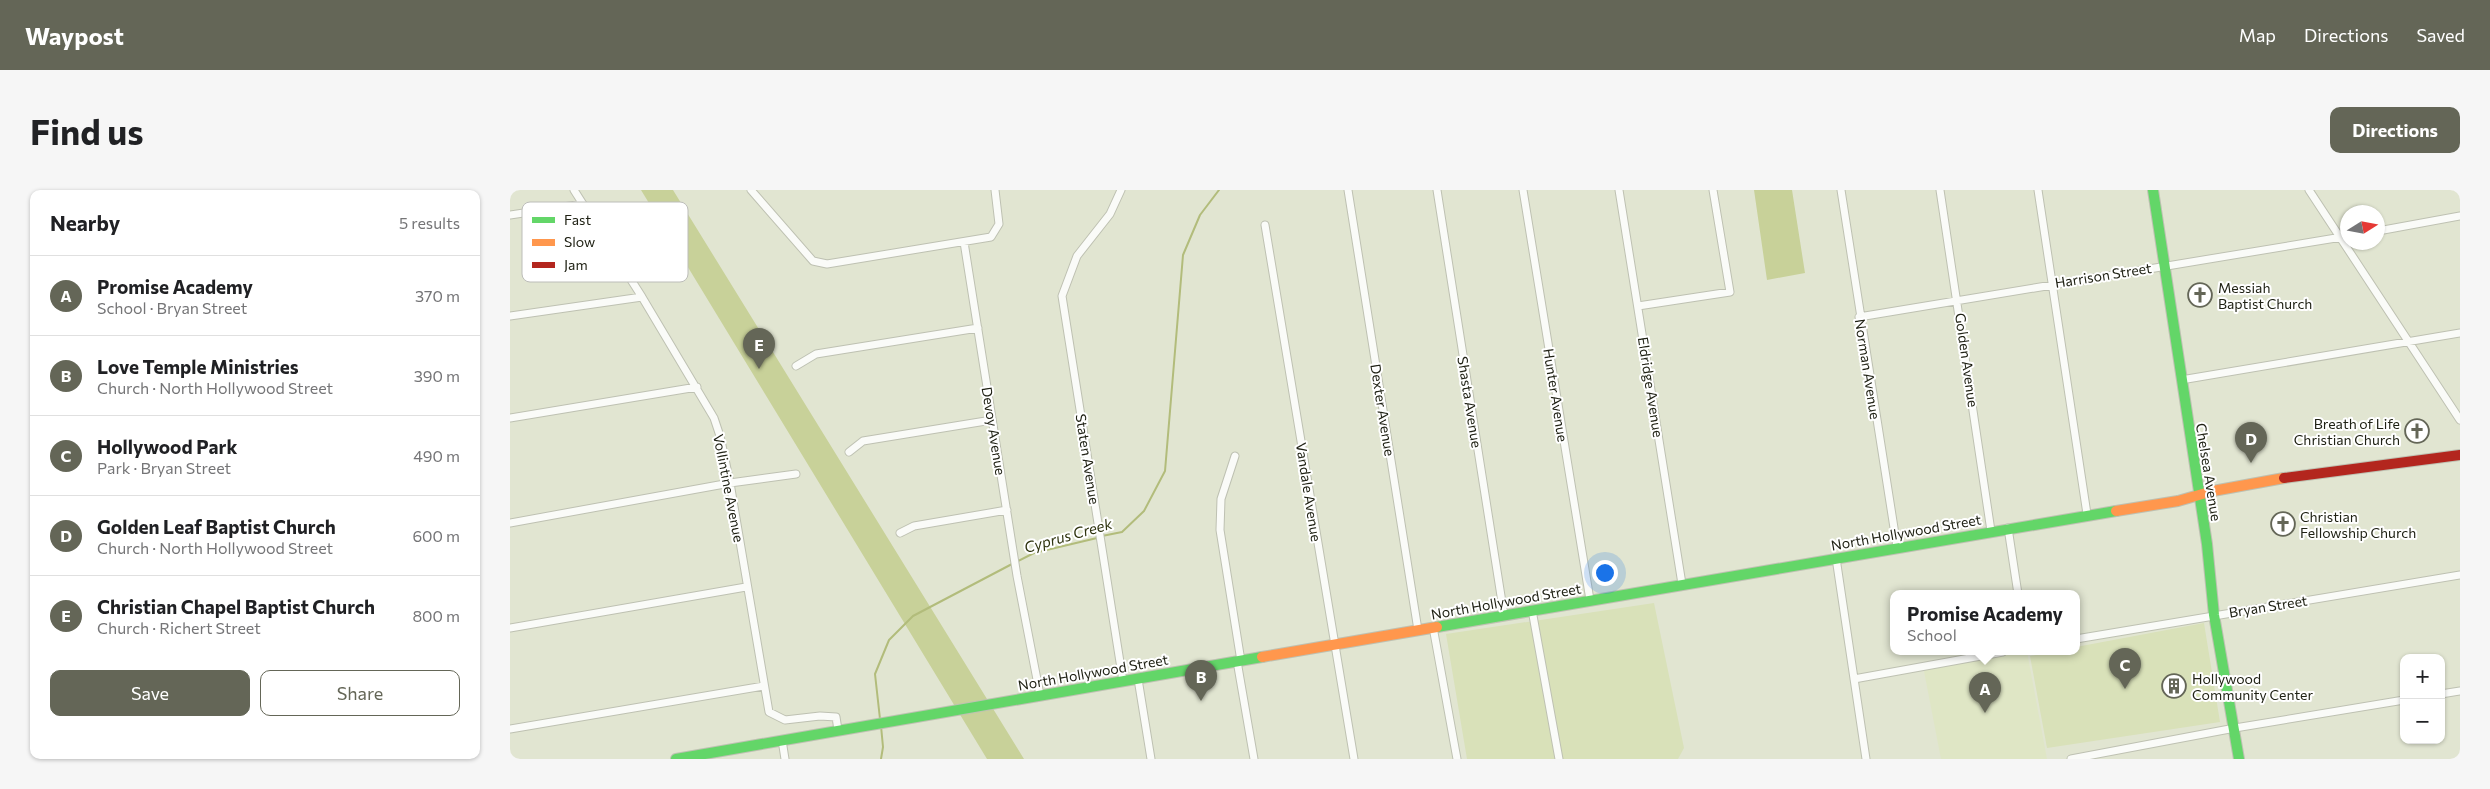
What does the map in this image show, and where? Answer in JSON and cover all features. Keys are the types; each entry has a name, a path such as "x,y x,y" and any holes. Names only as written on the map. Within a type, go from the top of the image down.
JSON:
{"main road":[{"name":"Chelsea Avenue","path":"2153,190 2207,544 2214,615 2239,759"},
{"name":"North Hollywood Street","path":"676,759 2087,514 2178,501 2198,494 2266,480 2460,455"}],"street":[{"name":"Vollintine Avenue","path":"574,190 582,202"},
{"path":"751,190 813,261 827,264 991,237 999,224 995,190"},
{"name":"Staten Avenue","path":"1121,190 1110,214 1077,256 1062,296 1123,681"},
{"name":"Dexter Avenue","path":"1348,190 1418,630"},
{"name":"Shasta Avenue","path":"1437,190 1504,615"},
{"name":"Hunter Avenue","path":"1523,190 1590,600"},
{"name":"Eldridge Avenue","path":"1619,190 1682,584"},
{"path":"1638,306 1730,292 1714,190"},
{"name":"Norman Avenue","path":"1841,190 1859,317 1897,548"},
{"name":"Golden Avenue","path":"1940,190 1992,531"},
{"path":"2038,190 2087,514"},
{"path":"2309,190 2340,231"},
{"path":"2385,229 2460,216"},
{"name":"Vandale Avenue","path":"1265,225 1333,644 1354,759"},
{"name":"Harrison Street","path":"1859,317 2052,283 2340,237"},
{"name":"Devoy Avenue","path":"964,242 1017,576 1040,695"},
{"path":"2353,250 2460,420"},
{"name":"Vollintine Avenue","path":"632,282 697,387 714,418 720,436 730,483 746,586 769,712 785,720 820,716 836,717 838,730"},
{"path":"510,316 642,297"},
{"path":"796,366 816,354 978,328"},
{"path":"2181,380 2460,334"},
{"path":"510,418 697,387"},
{"path":"849,452 863,441 992,420"},
{"path":"1235,456 1221,499 1220,530 1254,759"},
{"path":"510,523 730,483 796,474"},
{"path":"900,533 914,526 1007,510"},
{"path":"2008,528 2017,590"},
{"path":"1836,558 1866,759"},
{"name":"Bryan Street","path":"2080,638 2460,574"},
{"path":"510,628 746,586"},
{"path":"1532,610 1559,759"},
{"path":"1433,627 1457,759"},
{"path":"1854,679 1986,655"},
{"path":"1138,679 1151,759"},
{"path":"510,729 764,686"},
{"path":"2445,693 2460,691"},
{"path":"2071,759 2235,728 2400,701"},
{"path":"782,740 785,759"}],"shaded area":[{"path":"1654,603 1684,748 1678,759 1467,759 1446,634"},
{"path":"2204,623 2220,722 2047,748 2030,656 2080,655 2080,646"},
{"path":"1986,655 2028,655 2047,759 1941,759 1923,666"}],"green space":[{"path":"641,190 673,190 680,202 648,202"},
{"path":"1754,190 1792,190 1805,273 1767,280"},
{"path":"688,214 1024,759 987,759 688,267"}],"waterway":[{"name":"Cyprus Creek","path":"1102,536 1122,532 1144,511 1165,471 1183,255 1200,215 1219,190"},
{"name":"Cyprus Creek","path":"1016,562 1034,553 1097,538"},
{"name":"Cyprus Creek","path":"880,719 875,674 889,640 913,616 1012,564"},
{"name":"Cyprus Creek","path":"881,726 883,747 881,759"}],"traffic: fast":[{"path":"2153,190 2207,544 2214,615 2239,759"},
{"path":"1437,627 2116,511"},
{"path":"676,759 1262,657"}],"traffic: slow":[{"path":"2116,511 2178,501 2213,491 2284,478"},
{"path":"1262,657 1437,627"}],"traffic: jam":[{"path":"2284,478 2460,455"}],"place":[{"name":"Messiah Baptist Church","path":"2200,295"},
{"name":"Christian Chapel Baptist Church","path":"759,369"},
{"name":"Breath of Life Christian Church","path":"2417,431"},
{"name":"Golden Leaf Baptist Church","path":"2251,463"},
{"name":"Christian Fellowship Church","path":"2283,524"},
{"name":"Hollywood Community Center","path":"2174,686"},
{"name":"Hollywood Park","path":"2125,689"},
{"name":"Love Temple Ministries","path":"1201,701"},
{"name":"Promise Academy","path":"1985,713"}]}
